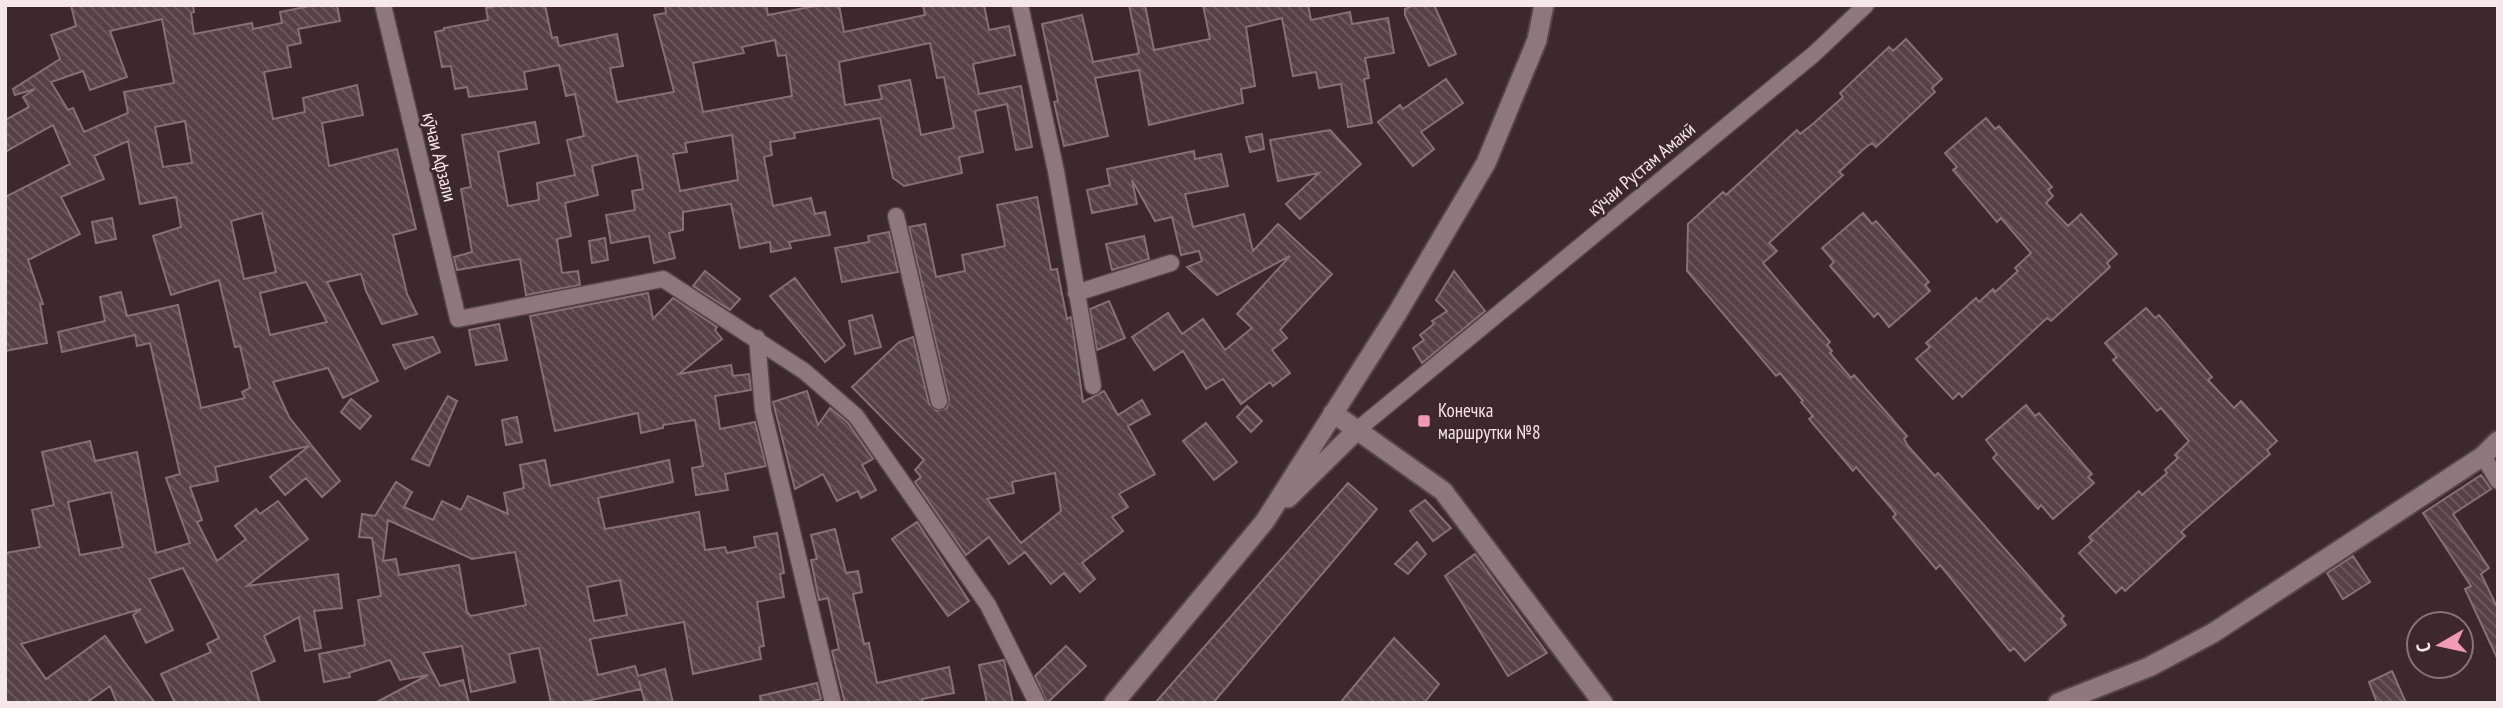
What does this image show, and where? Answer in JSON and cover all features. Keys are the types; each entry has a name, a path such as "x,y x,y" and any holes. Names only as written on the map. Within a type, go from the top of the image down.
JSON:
{"street":[{"name":"кӯчаи Афзали","path":"383,5 458,319 663,279 757,338"},
{"path":"1020,5 1056,171 1093,386"},
{"name":"кӯчаи Рустам Амакӣ","path":"1357,430 1538,284 1814,54 1866,5"},
{"path":"1265,521 1486,163 1537,40 1545,6"},
{"path":"896,216 939,401"},
{"path":"1076,293 1171,264"},
{"path":"757,338 763,411 833,703"},
{"path":"757,338 804,371 845,407 879,445 988,605 1037,703"},
{"path":"1333,414 1443,491 1603,703"},
{"path":"1114,703 1265,521 1357,430"},
{"path":"2058,703 2149,667 2213,633 2483,456 2498,441"},
{"path":"2483,456 2498,481"}],"building":[{"path":"71,5 193,5 194,12 191,13 194,34 252,23 253,29 282,23 280,12 315,5 337,5 340,21 298,29 301,43 287,46 291,67 264,72 273,119 305,112 303,98 357,85 363,115 322,123 329,166 397,149 416,229 393,235 407,294 417,314 382,324 361,274 327,282 378,381 343,398 328,368 273,382 289,417 340,481 322,497 306,478 285,495 270,477 309,446 215,467 218,481 190,487 202,520 197,522 217,561 246,539 235,526 256,509 260,514 278,501 308,539 247,586 338,574 342,608 314,611 321,648 305,651 299,617 264,636 275,661 251,672 260,703 175,703 161,674 211,652 207,644 219,638 183,568 149,579 173,630 146,643 133,615 141,609 21,644 46,679 105,636 155,703 117,703 110,686 86,703 5,703 5,553 40,547 32,510 54,505 42,452 90,441 95,461 137,452 156,553 190,543 166,478 180,474 150,343 137,346 135,335 62,352 58,332 105,321 100,297 121,292 127,316 178,305 201,408 245,398 242,392 250,388 240,346 235,347 219,280 171,295 153,236 181,227 176,197 140,204 128,141 94,156 104,179 61,197 80,234 28,260 43,304 40,304 47,343 5,351 5,197 70,164 53,125 5,152 5,120 29,107 23,97 35,89 15,95 13,89 60,59 51,35 76,26","holes":["162,19 174,83 124,92 128,113 84,132 73,108 68,110 51,82 83,71 90,90 127,77 110,31","185,121 192,163 163,167 155,127","262,213 276,272 244,279 231,221","306,282 327,322 270,335 260,293","111,492 123,547 80,555 68,502"]},
{"path":"502,5 545,5 552,38 557,37 559,46 617,34 623,66 610,68 617,102 674,92 654,15 666,13 665,5 766,5 768,15 820,5 839,5 844,32 925,15 923,5 984,5 989,30 1009,26 1015,55 973,64 979,94 1021,86 1032,147 1016,150 1007,104 975,111 983,152 959,157 962,173 904,186 893,178 880,118 794,133 795,138 770,142 772,155 764,157 773,206 811,198 815,214 825,212 830,235 789,242 791,248 771,252 770,242 740,248 731,204 683,212 683,230 669,233 675,258 654,263 649,236 611,243 606,215 635,210 632,191 643,189 637,155 592,166 598,195 565,203 571,236 557,239 562,273 578,271 580,285 526,295 520,259 457,270 454,257 472,252 461,189 471,187 462,135 535,122 539,143 498,152 508,206 539,200 537,183 575,175 567,140 584,136 575,94 566,96 559,65 524,72 527,89 469,97 467,87 455,89 451,66 442,67 435,32 488,20 486,8","holes":["775,40 778,56 786,55 792,96 703,112 693,63 744,53 742,47","930,43 937,78 944,77 954,128 921,135 910,80 879,86 882,99 845,105 839,62","732,135 738,180 680,191 673,154 687,152 685,143"]},
{"path":"1129,5 1145,5 1154,50 1210,39 1203,5 1308,5 1311,20 1350,12 1352,24 1388,18 1394,53 1365,58 1369,78 1364,79 1372,123 1348,127 1341,84 1319,88 1316,72 1293,76 1282,18 1246,27 1255,86 1241,89 1243,103 1149,125 1139,70 1095,78 1108,136 1064,146 1042,24 1082,15 1093,62 1136,54 1139,53"},
{"path":"1414,5 1434,5 1456,54 1429,66 1405,15 1405,9"},
{"path":"1906,39 1942,79 1932,88 1935,92 1876,147 1872,143 1839,172 1843,175 1769,243 1777,251 1763,263 1830,342 1827,345 1832,351 1830,353 1851,378 1854,375 1907,436 1904,439 1908,446 1935,476 1938,473 2064,616 2061,619 2066,625 2025,661 2014,648 2010,651 1940,565 1936,569 1893,517 1896,514 1856,467 1853,471 1809,419 1813,416 1780,373 1776,376 1687,271 1688,224 1723,192 1726,195 1797,130 1800,134 1814,123 1843,97 1840,93 1889,47 1893,51"},
{"path":"1446,79 1463,103 1421,132 1434,149 1413,166 1378,122 1400,105 1403,109"},
{"path":"1986,118 1995,129 1999,126 2052,187 2048,190 2053,196 2046,203 2068,226 2081,214 2117,254 2107,263 2110,267 2051,321 2047,318 1962,397 1959,393 1953,399 1916,359 1930,347 1926,343 1976,298 1979,302 1993,289 1995,292 2018,271 2015,268 2031,253 2001,218 1997,222 1953,170 1957,167 1945,153"},
{"path":"1330,130 1361,164 1300,219 1286,204 1319,173 1278,181 1270,140"},
{"path":"1262,134 1264,149 1250,152 1246,137"},
{"path":"1194,151 1195,159 1221,154 1228,186 1185,194 1193,227 1244,214 1253,251 1278,224 1332,274 1280,330 1287,338 1272,350 1290,373 1273,386 1270,382 1241,404 1223,379 1206,389 1183,351 1154,370 1132,337 1168,313 1182,334 1203,319 1225,350 1252,328 1237,314 1290,256 1217,295 1187,267 1202,261 1199,251 1181,255 1172,217 1155,221 1132,180 1137,204 1092,213 1087,190 1110,185 1107,169"},
{"path":"1037,197 1051,270 1057,269 1067,319 1071,317 1083,402 1104,391 1118,415 1142,400 1150,414 1128,426 1155,474 1119,494 1128,507 1112,517 1123,531 1082,563 1095,579 1080,592 1064,573 1051,584 1025,552 1009,564 989,537 966,555 915,482 921,477 915,470 924,460 852,387 899,342 913,337 929,404 937,411 947,408 949,399 909,227 925,224 936,277 965,271 962,255 1005,246 997,205","holes":["1055,473 1061,511 1021,543 987,499 1014,493 1012,482"]},
{"path":"1863,213 1872,224 1876,221 1929,282 1925,285 1930,291 1889,327 1878,313 1874,317 1830,266 1834,262 1822,248"},
{"path":"112,218 116,239 96,243 92,222"},
{"path":"889,232 898,272 842,282 835,248 869,242 868,236"},
{"path":"1144,236 1149,259 1112,270 1106,244"},
{"path":"605,238 608,260 592,263 589,241"},
{"path":"705,271 740,299 730,310 693,286"},
{"path":"1454,271 1485,311 1422,363 1413,348 1424,340 1420,335 1434,324 1432,321 1447,311 1436,300"},
{"path":"795,278 845,345 825,362 770,296"},
{"path":"648,293 653,319 673,298 717,327 715,330 722,339 679,374 731,365 733,376 749,374 751,390 715,396 720,429 755,422 766,466 725,474 728,490 696,495 692,468 703,466 695,420 663,425 663,428 641,433 638,413 555,431 530,316"},
{"path":"1109,301 1125,338 1097,350 1090,309"},
{"path":"2146,308 2155,318 2159,315 2212,377 2208,380 2234,408 2241,401 2277,441 2267,450 2270,454 2181,532 2185,536 2125,591 2122,587 2116,593 2079,553 2092,541 2089,537 2139,491 2142,495 2167,473 2165,470 2178,458 2175,455 2189,441 2161,408 2157,411 2113,360 2117,357 2105,343"},
{"path":"872,315 881,347 855,354 849,321"},
{"path":"499,324 507,360 476,365 469,330"},
{"path":"433,337 440,352 405,369 393,345"},
{"path":"807,391 818,425 830,408 848,423 873,459 862,465 876,490 861,498 858,491 837,501 823,474 795,489 773,402"},
{"path":"448,396 457,401 429,466 412,459"},
{"path":"351,399 371,416 360,429 341,412"},
{"path":"2026,405 2035,416 2039,413 2092,474 2088,477 2094,483 2053,519 2041,505 2038,509 1993,458 1997,454 1986,440"},
{"path":"1247,406 1262,421 1251,432 1237,417"},
{"path":"517,417 522,442 506,445 502,420"},
{"path":"1206,423 1237,462 1214,480 1183,441"},
{"path":"545,460 550,486 669,460 673,482 598,498 605,529 699,512 705,550 725,547 727,553 756,547 754,537 777,533 784,573 780,574 784,597 757,602 764,646 759,647 761,659 693,674 684,622 590,639 598,675 635,666 638,676 665,669 673,703 645,703 639,681 641,689 578,703 551,703 539,648 509,654 515,682 471,692 462,646 423,653 440,686 463,680 469,703 375,703 428,675 400,680 390,660 349,673 350,677 324,682 319,654 365,645 358,600 381,596 372,538 359,537 362,514 375,516 396,482 412,492 404,507 433,520 442,501 461,510 468,496 508,514 504,493 524,488 520,465","holes":["388,520 472,559 515,552 526,605 471,616 467,612 459,565 399,575 396,559 383,561","620,580 627,615 594,621 587,587"]},
{"path":"2481,475 2491,489 2453,514 2489,568 2481,574 2498,609 2498,660 2465,589 2471,586 2423,513"},
{"path":"1348,483 1377,509 1213,703 1155,703"},
{"path":"1425,500 1451,528 1433,541 1410,511"},
{"path":"917,522 969,601 948,616 892,539"},
{"path":"835,529 846,573 858,571 862,592 853,594 864,644 869,643 877,683 949,667 954,693 922,699 923,703 845,703 832,651 839,649 828,598 819,600 811,560 817,559 811,535"},
{"path":"1417,542 1426,554 1408,574 1395,564"},
{"path":"1475,554 1547,653 1508,676 1445,576"},
{"path":"2353,556 2370,582 2343,599 2327,573"},
{"path":"1394,638 1439,684 1424,703 1340,703"},
{"path":"1066,646 1086,666 1047,703 1035,676"},
{"path":"1004,660 1013,703 987,703 979,665"},
{"path":"2392,671 2406,703 2377,703 2369,682"},
{"path":"817,683 821,699 807,703 761,703 760,696"}],"place":[{"name":"Конечка маршрутки №8","path":"1424,421"}]}
